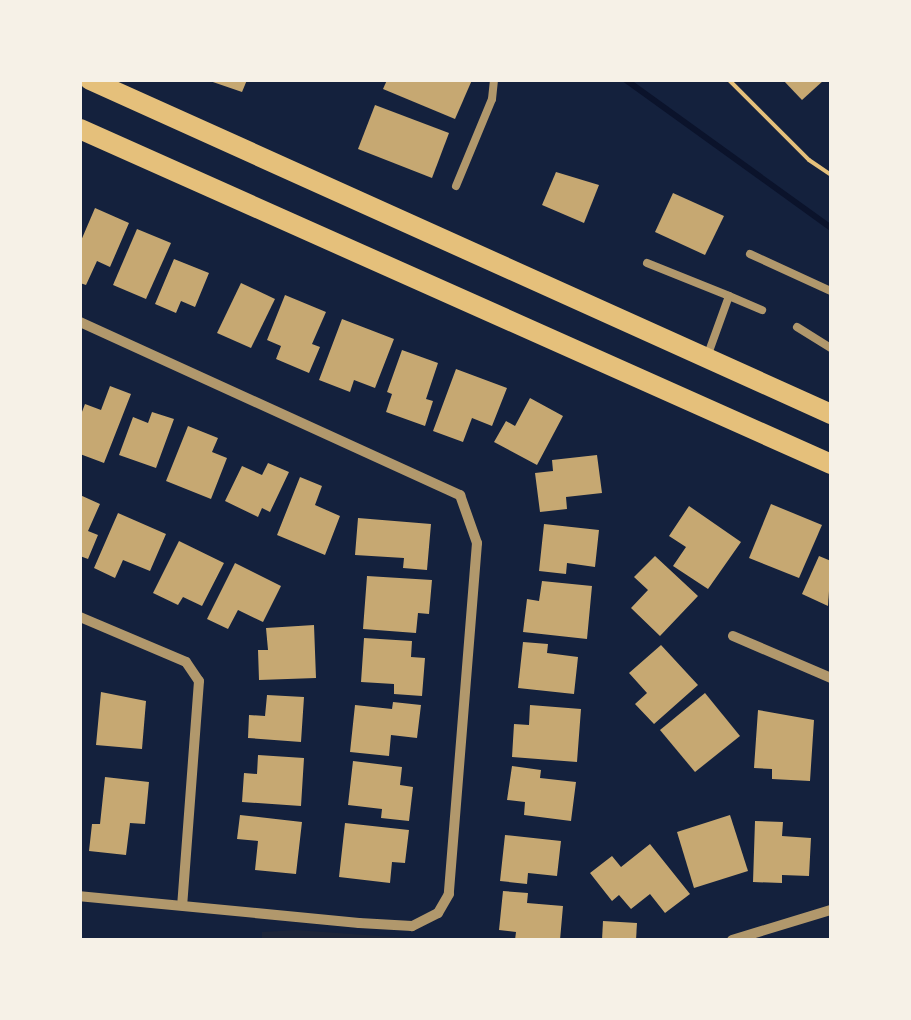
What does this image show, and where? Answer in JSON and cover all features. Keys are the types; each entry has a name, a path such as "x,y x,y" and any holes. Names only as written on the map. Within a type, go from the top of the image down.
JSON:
{"main road":[{"path":"90,80 831,414"},
{"path":"80,129 831,464"}],"street":[{"path":"80,322 460,495 477,542 449,894 438,913 412,926 80,896"},
{"path":"80,617 186,662 198,681 182,905"},
{"path":"733,636 831,678"},
{"path":"732,940 831,910"}],"lane":[{"path":"456,186 480,132 494,80"},
{"path":"750,254 831,291"},
{"path":"647,263 762,310"},
{"path":"706,358 729,296"},
{"path":"797,328 831,348"}],"path":[{"path":"729,80 809,160 831,175"}],"shaded area":[{"path":"296,930 435,940 262,940 262,932"}],"building":[{"path":"207,80 247,80 242,92"},
{"path":"387,80 472,80 455,119 383,89"},
{"path":"783,80 824,80 802,100"},
{"path":"375,105 449,133 432,178 358,149"},
{"path":"556,172 599,185 584,223 542,205"},
{"path":"673,193 724,216 705,255 655,232"},
{"path":"95,208 129,223 110,267 97,261 86,285 80,283 80,243"},
{"path":"137,229 171,243 146,299 113,285"},
{"path":"174,259 209,273 195,307 181,301 176,313 155,304"},
{"path":"241,283 275,299 251,348 217,333"},
{"path":"285,295 326,312 312,344 320,347 309,373 276,359 281,346 267,340"},
{"path":"342,319 394,339 375,388 354,380 350,392 319,380"},
{"path":"402,350 438,363 426,399 433,401 425,426 386,412 392,394 387,392"},
{"path":"456,369 507,388 492,426 472,418 463,442 433,431"},
{"path":"110,386 131,394 104,463 80,454 80,417 85,404 101,410"},
{"path":"530,398 563,416 537,465 494,442 506,421 515,426"},
{"path":"152,412 174,419 156,468 119,455 133,417 148,423"},
{"path":"188,426 218,438 212,452 227,458 211,499 166,481"},
{"path":"597,455 602,493 566,497 567,509 540,512 535,473 553,471 552,460"},
{"path":"268,463 289,472 270,512 262,508 258,517 225,501 242,466 262,475"},
{"path":"300,477 322,486 315,505 340,516 325,555 277,535"},
{"path":"80,495 100,504 88,531 98,535 88,559 80,556"},
{"path":"771,504 822,525 799,578 749,558"},
{"path":"689,506 741,542 708,589 673,566 686,547 669,536"},
{"path":"118,513 166,534 150,571 123,560 115,578 94,568"},
{"path":"358,518 431,524 427,570 403,568 404,558 355,555"},
{"path":"544,524 599,530 595,567 567,563 566,574 539,571"},
{"path":"179,541 224,563 202,606 183,597 178,605 153,593"},
{"path":"655,556 698,596 660,636 631,608 648,590 634,577"},
{"path":"819,556 831,561 828,606 802,594"},
{"path":"235,563 281,586 263,622 238,610 228,629 207,619"},
{"path":"367,576 432,580 429,614 418,613 416,633 363,629"},
{"path":"542,581 592,586 587,639 523,632 527,599 539,601"},
{"path":"314,625 316,678 259,680 258,650 268,650 266,628"},
{"path":"364,638 412,641 411,657 425,658 422,696 394,694 394,684 361,682"},
{"path":"523,642 548,644 547,653 578,657 574,694 518,688"},
{"path":"661,645 698,685 654,724 635,704 647,693 629,673"},
{"path":"101,692 146,701 142,749 96,745"},
{"path":"705,693 740,736 695,772 660,730"},
{"path":"267,695 304,697 301,742 248,738 249,715 265,716"},
{"path":"393,702 421,705 417,738 391,735 389,756 350,752 355,705 392,709"},
{"path":"530,705 581,709 577,762 512,757 514,724 529,725"},
{"path":"758,710 814,720 810,781 772,779 772,769 754,768"},
{"path":"258,755 304,758 301,806 242,802 244,773 257,774"},
{"path":"353,761 402,767 400,785 413,787 409,821 381,818 382,809 348,805"},
{"path":"512,766 541,770 540,778 576,782 571,821 524,815 525,802 507,800"},
{"path":"105,777 149,782 145,824 130,823 126,855 89,851 92,824 100,824"},
{"path":"240,815 302,822 296,874 255,870 258,841 237,839"},
{"path":"730,815 748,871 694,888 677,832"},
{"path":"755,821 783,822 782,836 811,838 809,876 782,875 782,883 753,882"},
{"path":"345,823 409,830 405,863 392,862 390,883 339,877"},
{"path":"505,835 561,841 557,876 528,873 527,884 500,881"},
{"path":"650,844 690,894 665,913 650,894 631,909 619,895 612,901 590,873 612,856 621,867"},
{"path":"503,891 528,893 527,903 563,906 560,940 515,940 516,932 499,930"},
{"path":"603,921 637,923 636,940 602,940"}],"waterway":[{"path":"626,80 831,228"}]}
